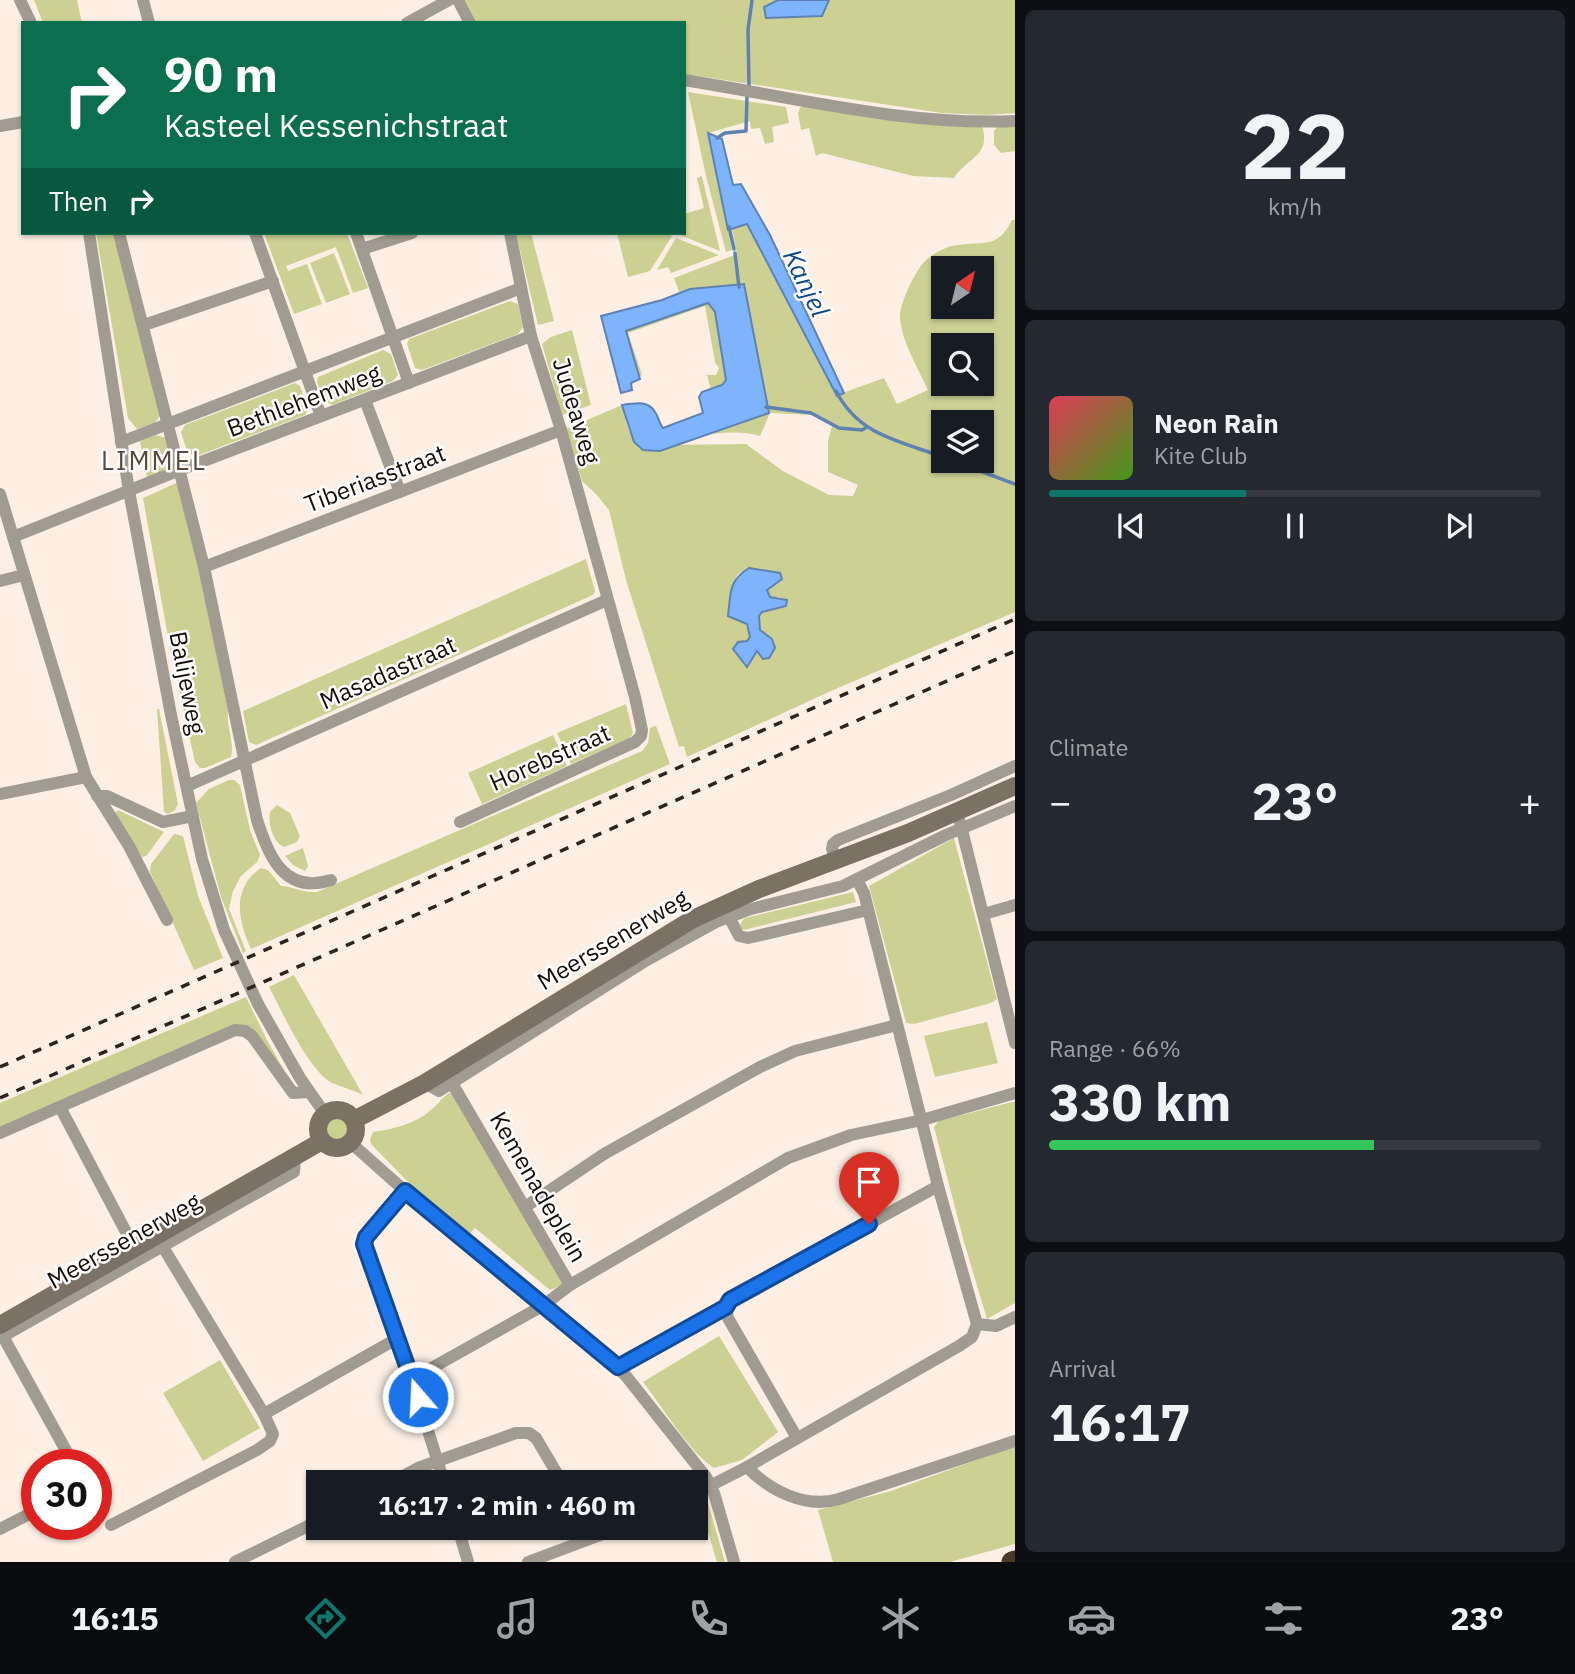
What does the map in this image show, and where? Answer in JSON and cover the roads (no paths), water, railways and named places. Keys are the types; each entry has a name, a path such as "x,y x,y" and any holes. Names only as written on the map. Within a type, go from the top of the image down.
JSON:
{"street":[{"path":"20,0 30,21"},
{"path":"143,0 148,21"},
{"path":"411,21 449,0"},
{"path":"458,0 469,21"},
{"path":"686,80 888,113 969,121 1015,121"},
{"path":"0,126 21,122"},
{"name":"Balijeweg","path":"89,235 129,491 171,715 217,909 233,951 273,1034 325,1114"},
{"name":"Balijeweg","path":"120,235 204,567 244,760"},
{"path":"256,235 321,416"},
{"path":"357,235 409,383"},
{"path":"362,249 406,235"},
{"name":"Judeaweg","path":"510,235 531,335 561,430 607,600"},
{"path":"144,325 273,281"},
{"name":"Bethlehemweg","path":"121,442 521,288"},
{"name":"Bethlehemweg","path":"13,537 531,335"},
{"path":"365,400 400,492"},
{"name":"Tiberiasstraat","path":"204,567 561,430"},
{"path":"0,494 86,778 129,846 167,920"},
{"path":"0,582 24,575"},
{"name":"Masadastraat","path":"187,786 607,600"},
{"name":"Horebstraat","path":"460,822 635,742 641,736 642,726 635,697 607,600"},
{"path":"244,760 263,838 282,872 303,883 331,880"},
{"path":"836,860 832,846 838,840 1015,766"},
{"path":"0,794 86,778"},
{"name":"Meerssenerweg","path":"425,1083 439,1091 666,949 729,917 839,888 858,880 919,848 1015,786"},
{"path":"97,796 107,796 163,822 193,816"},
{"name":"Meerssenerweg","path":"354,1119 425,1083 693,919 759,889 836,860 1015,806"},
{"path":"960,821 1010,1004 1015,1043"},
{"path":"708,1487 966,1342 974,1334 977,1324 858,880"},
{"path":"984,914 1015,905"},
{"name":"Meerssenerweg","path":"729,917 739,936 748,938 868,910"},
{"path":"526,1207 604,1154 760,1067 795,1051 897,1025"},
{"path":"0,1133 235,1030 245,1031 252,1036 293,1093 309,1092"},
{"name":"Kemenadeplein","path":"412,1379 544,1305 570,1285 452,1083"},
{"path":"570,1285 788,1158 851,1135 922,1120 1015,1093"},
{"path":"60,1107 135,1249"},
{"path":"340,1110 354,1119 357,1133 351,1143 336,1149 322,1141 318,1126 325,1114 340,1110"},
{"name":"Meerssenerweg","path":"1,1333 135,1249 322,1141"},
{"path":"351,1143 618,1367 711,1486 734,1562"},
{"name":"Meerssenerweg","path":"1,1333 163,1247 294,1172 295,1157"},
{"path":"618,1367 726,1307 730,1300 938,1186"},
{"path":"405,1191 366,1237 364,1244 412,1379 441,1470"},
{"path":"112,1524 263,1446 273,1434 163,1247"},
{"path":"726,1307 728,1318 797,1438"},
{"path":"977,1324 996,1326 1015,1317"},
{"path":"1,1333 65,1449"},
{"path":"264,1415 398,1338"},
{"path":"418,1470 516,1433 529,1433 536,1438 555,1470"},
{"path":"747,1467 758,1479 773,1488 819,1503 839,1499 1015,1441"},
{"path":"0,1529 21,1518"},
{"path":"235,1562 306,1527"},
{"path":"462,1540 468,1562"},
{"path":"528,1562 576,1540"}],"water":[{"path":"778,0 829,0 822,16 766,18 764,7"},
{"path":"708,133 722,139 733,185 741,184 770,235 844,393 837,396 747,224 728,230"},
{"path":"744,284 769,413 660,451 643,450 634,442 622,405 640,403 649,406 663,428 703,413 699,397 702,392 722,385 726,380 715,312 708,303 626,331 640,379 631,383 632,390 621,393 601,316 662,300 690,289"},
{"path":"749,568 780,573 782,579 767,590 770,597 787,600 786,606 762,612 759,616 760,630 772,639 775,648 769,658 763,659 757,651 747,667 733,649 738,642 747,641 750,637 747,624 728,616 734,583"}],"waterway":[{"name":"Kanjel","path":"749,86 748,30 752,0"},
{"name":"Kanjel","path":"717,138 725,133 746,131 747,95"},
{"path":"729,227 734,249"},
{"path":"735,253 739,287"},
{"name":"Kanjel","path":"836,391 845,406 869,427 896,441 931,453"},
{"path":"766,407 811,413 839,428 862,430 867,427"},
{"name":"Kanjel","path":"986,473 1015,484"}],"railway":[{"path":"0,1067 1015,619"},
{"path":"0,1098 1015,651"}],"district":[{"name":"LIMMEL","path":"154,461"}]}
